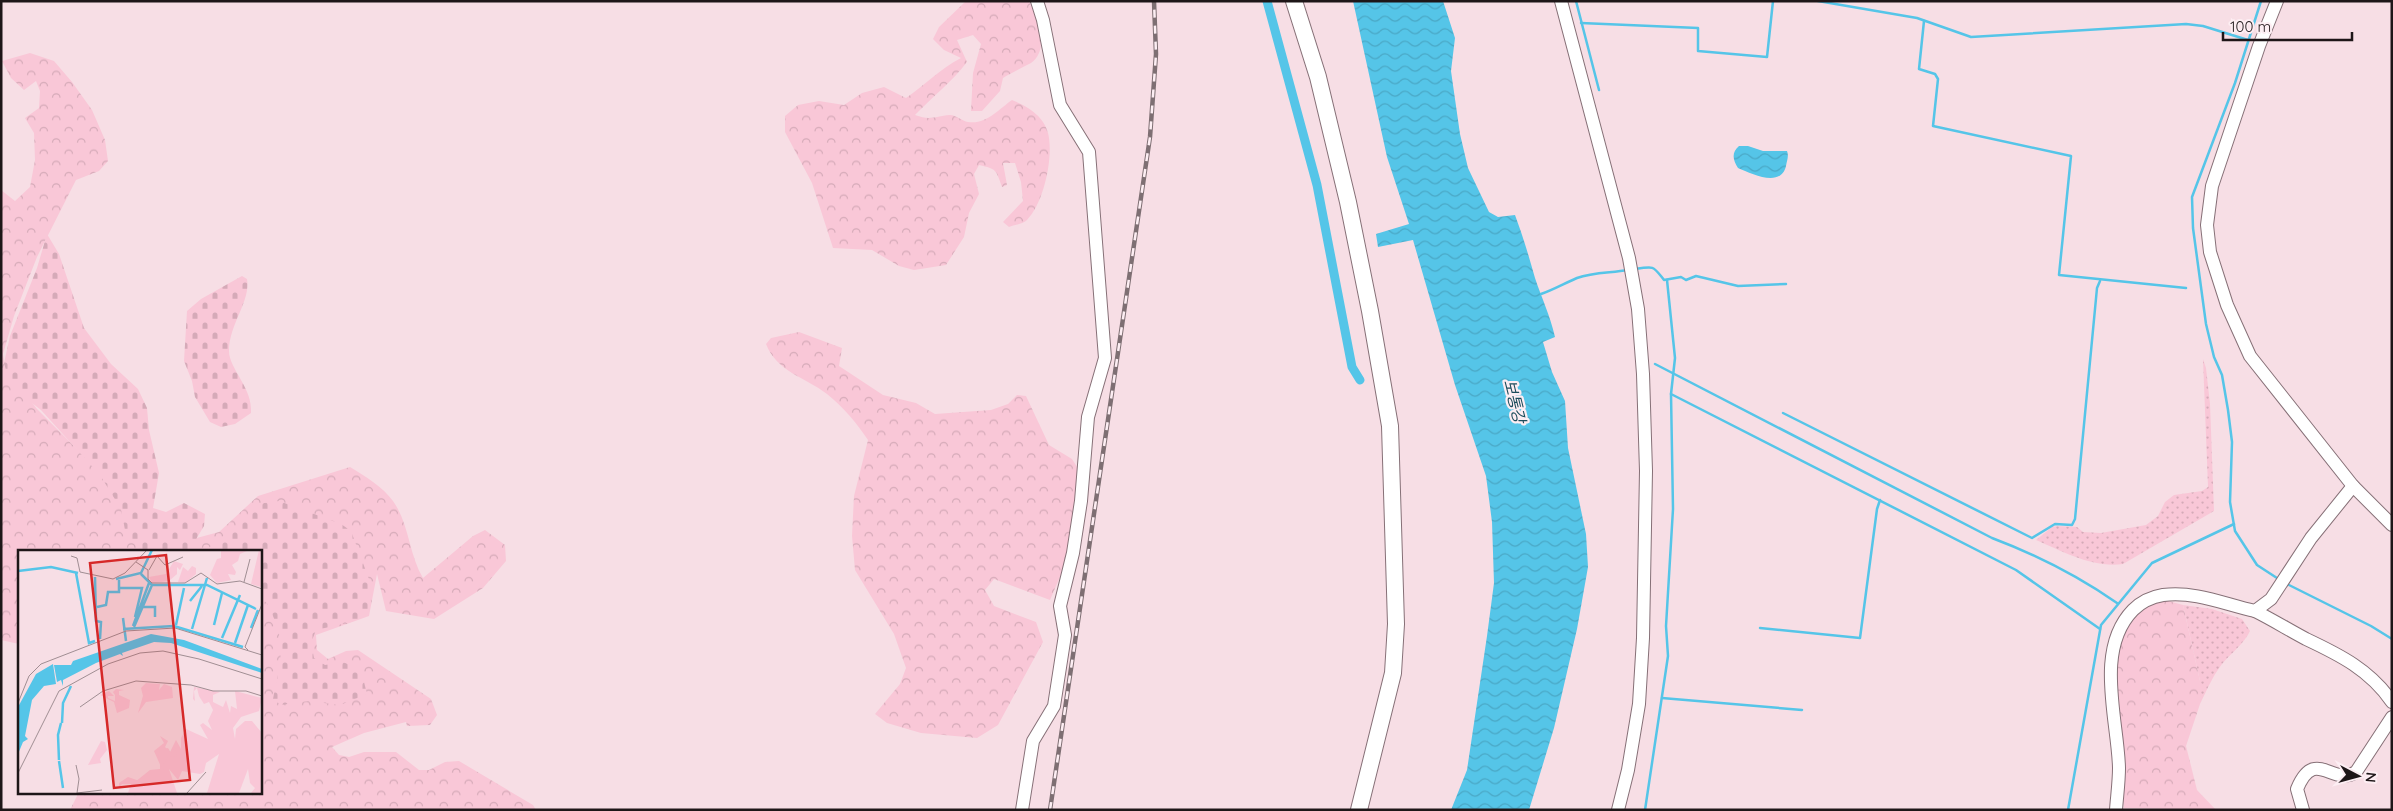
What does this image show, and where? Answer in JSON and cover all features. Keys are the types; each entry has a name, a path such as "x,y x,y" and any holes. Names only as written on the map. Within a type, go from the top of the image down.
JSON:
{"main road":[{"path":"1294,1 1318,77 1348,202 1370,311 1390,426 1396,624 1393,673 1359,810"}],"street":[{"path":"1022,810 1033,741 1054,706 1065,635 1060,606 1073,553 1081,501 1088,417 1105,358 1089,152 1060,105 1043,20 1037,1"},
{"path":"1561,1 1629,258 1638,310 1642,355 1646,471 1643,638 1639,704 1628,770 1618,810"},
{"path":"2277,1 2259,46 2212,186 2207,225 2210,252 2226,304 2250,356 2353,486 2392,525"},
{"path":"2256,611 2271,599 2310,538 2353,486"},
{"path":"2116,810 2119,768 2111,679 2118,632 2124,619 2139,604 2161,595 2210,597 2256,611 2360,667 2381,687 2392,702"},
{"path":"2303,810 2297,789 2309,770 2320,767 2342,776 2356,772 2392,717"}],"green space":[{"path":"966,1 1029,1 1040,33 1040,50 1037,57 1031,63 1003,78 1000,91 982,111 971,111 973,73 981,44 973,35 957,40 967,62 915,115 929,118 952,115 966,121 975,122 992,116 1012,100 1034,112 1046,127 1050,143 1050,154 1043,191 1033,212 1027,220 1009,227 1003,222 1023,201 1021,182 1015,163 1003,163 1007,185 1002,187 993,169 979,165 974,174 979,194 969,213 964,237 946,265 914,270 899,266 872,250 833,248 812,183 785,132 785,116 798,105 819,101 844,105 862,93 884,87 906,98 946,67 961,58 944,50 933,39 939,27"},
{"path":"30,53 54,61 92,110 105,140 108,161 99,171 76,180 37,257 14,316 3,354 5,367 37,409 86,458 151,531 178,543 219,532 258,496 350,467 379,486 393,501 402,519 418,569 423,578 473,536 485,530 505,545 506,561 483,588 434,619 386,611 377,574 369,616 316,635 317,650 328,659 346,651 358,650 431,699 437,715 430,725 407,726 406,722 364,733 332,747 339,755 349,757 364,752 396,752 419,770 429,770 445,762 459,761 533,805 536,810 70,810 78,794 261,794 261,550 18,550 18,644 1,640 1,190 15,201 30,187 35,160 34,133 25,118 39,108 40,91 36,81 24,90 11,78 2,61"},
{"path":"47,234 59,254 84,328 111,364 138,389 147,408 149,430 159,473 153,508 166,512 184,503 205,514 204,526 190,550 140,550 125,530 121,509 100,475 41,410 19,393 8,378 4,363 10,336 37,268"},
{"path":"242,276 247,279 246,296 232,331 229,351 233,365 248,395 251,413 235,424 221,427 210,422 195,397 192,381 184,361 187,311 201,299"},
{"path":"799,332 842,348 839,366 883,395 916,403 935,414 991,410 1008,404 1017,395 1026,396 1049,445 1072,459 1079,470 1068,558 1050,600 994,579 985,590 994,606 1036,622 1043,642 998,725 977,738 921,733 887,723 875,714 900,684 906,668 894,634 855,570 852,536 854,496 868,440 859,427 833,399 819,388 784,368 766,344 771,338"},
{"path":"2203,359 2206,368 2210,404 2214,511 2123,564 2100,564 2078,558 2036,540 2052,527 2057,526 2077,527 2083,532 2101,533 2146,525 2158,516 2165,502 2174,495 2202,491 2208,487"},
{"path":"279,501 341,524 351,531 370,582 371,602 367,615 351,622 316,630 311,643 314,658 325,665 343,662 361,670 367,694 340,705 308,701 281,705 273,699 281,648 273,616 267,603 261,599 261,550 206,550 264,503"},
{"path":"2161,599 2183,605 2200,681 2200,704 2186,746 2197,790 2216,810 2124,808 2121,734 2113,697 2117,657 2122,635 2145,604"},
{"path":"2183,605 2212,609 2242,619 2250,631 2218,669 2200,704 2200,681"}],"water":[{"name":"보통강","path":"1353,1 1443,1 1455,38 1451,71 1460,134 1468,168 1489,212 1498,217 1515,215 1555,337 1543,342 1552,372 1565,401 1568,448 1586,534 1588,567 1577,629 1554,728 1529,810 1451,810 1467,770 1487,636 1494,583 1492,522 1486,476 1455,385 1413,240 1378,247 1376,234 1409,224 1387,157"},
{"path":"1739,146 1748,146 1763,151 1787,151 1788,158 1783,173 1772,178 1765,178 1738,168 1734,157 1735,151"}],"waterway":[{"path":"1267,1 1317,185 1352,367 1360,380"},
{"path":"1576,1 1599,90"},
{"path":"1581,23 1698,28 1698,51 1767,57 1773,1"},
{"path":"1818,1 1917,18 1971,37 2186,24 2203,26 2248,40"},
{"path":"2261,1 2235,83 2192,197 2193,228 2206,324 2214,357 2222,375 2228,410 2232,442 2230,502 2235,531 2257,565 2280,580"},
{"path":"1924,21 1919,69 1935,74 1938,79 1933,126 2071,156 2059,275 2186,288"},
{"path":"1635,269 1653,268 1664,280 1681,277 1686,280 1696,276 1738,286 1786,284"},
{"path":"1541,294 1583,276 1628,270"},
{"path":"1645,810 1668,656 1666,626 1673,509 1671,394 1675,358 1667,280"},
{"path":"1783,413 2032,538 2055,524 2072,525 2075,519 2097,288 2100,281"},
{"path":"1655,364 1992,538 2057,567 2117,603"},
{"path":"1671,394 2016,570 2100,629"},
{"path":"1760,628 1860,638 1877,509 1880,500"},
{"path":"2068,810 2101,625 2152,563 2234,524"},
{"path":"2287,584 2371,626 2392,639"},
{"path":"1662,698 1802,710"}],"railway":[{"path":"1050,810 1150,137 1156,54 1154,1"}]}
